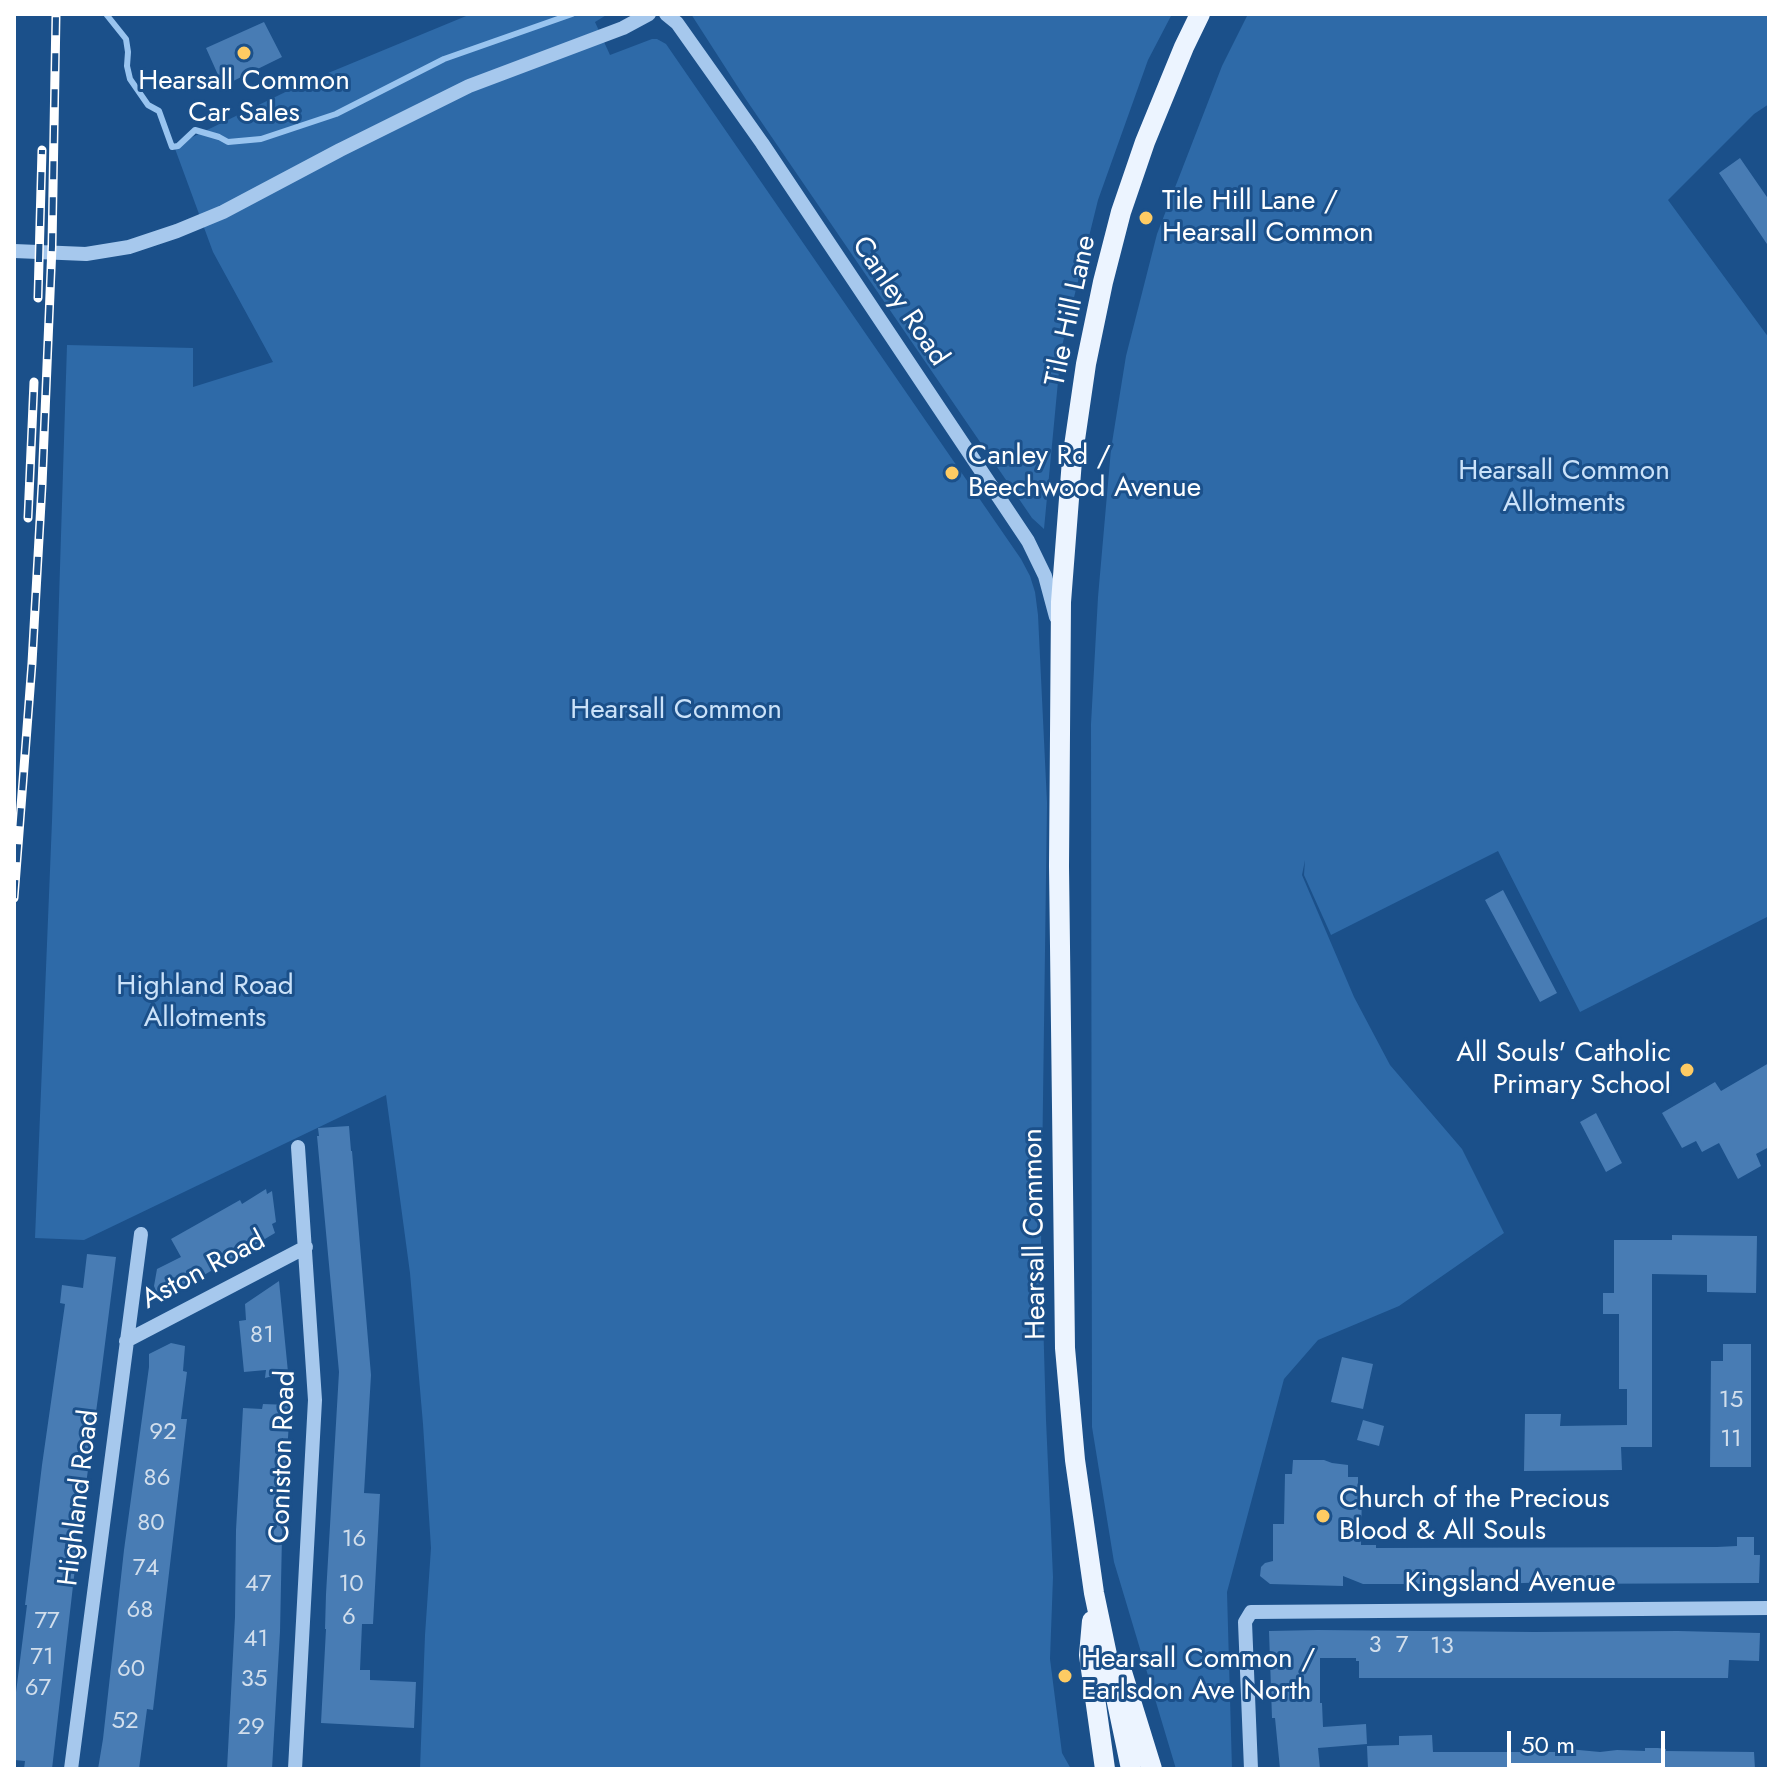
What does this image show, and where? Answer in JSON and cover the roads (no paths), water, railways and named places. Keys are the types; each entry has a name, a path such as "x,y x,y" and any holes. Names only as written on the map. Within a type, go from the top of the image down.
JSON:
{"main road":[{"name":"Tile Hill Lane","path":"1060,633 1072,460 1086,364 1103,282 1121,212 1145,142 1200,14"},
{"name":"Hearsall Common","path":"1060,633 1059,879 1065,1348 1071,1425 1094,1593 1131,1769"},
{"name":"Hearsall Common","path":"1094,1593 1089,1655 1105,1769"},
{"path":"1102,1634 1117,1655 1152,1769"}],"street":[{"path":"593,39 625,14"},
{"path":"14,251 86,254 155,239 223,212 469,86 623,28 649,14"},
{"name":"Canley Road","path":"666,14 677,23 762,143 1028,541 1045,576 1060,633"},
{"name":"Coniston Road","path":"295,1769 315,1400 298,1147"},
{"name":"Highland Road","path":"71,1769 141,1234"},
{"name":"Aston Road","path":"126,1341 306,1247"},
{"name":"Kingsland Avenue","path":"1251,1769 1245,1622 1251,1612 1769,1608"}],"waterway":[{"path":"106,14 126,39 130,79 148,105 159,111 172,147 178,146 195,130 228,142 261,139 336,114 444,59 572,14"}],"railway":[{"path":"14,898 42,485 52,246 56,14"},
{"path":"38,298 42,150"},
{"path":"28,518 34,382"}],"place":[{"name":"Hearsall Common Car Sales","path":"244,53"},
{"name":"Tile Hill Lane / Hearsall Common","path":"1146,218"},
{"name":"Canley Rd / Beechwood Avenue","path":"952,473"},
{"name":"All Souls' Catholic Primary School","path":"1687,1070"},
{"name":"Church of the Precious Blood & All Souls","path":"1323,1516"},
{"name":"Hearsall Common / Earlsdon Ave North","path":"1065,1676"}],"park label":[{"name":"Hearsall Common Allotments","path":"1564,488"},
{"name":"Highland Road Allotments","path":"205,1003"}]}
